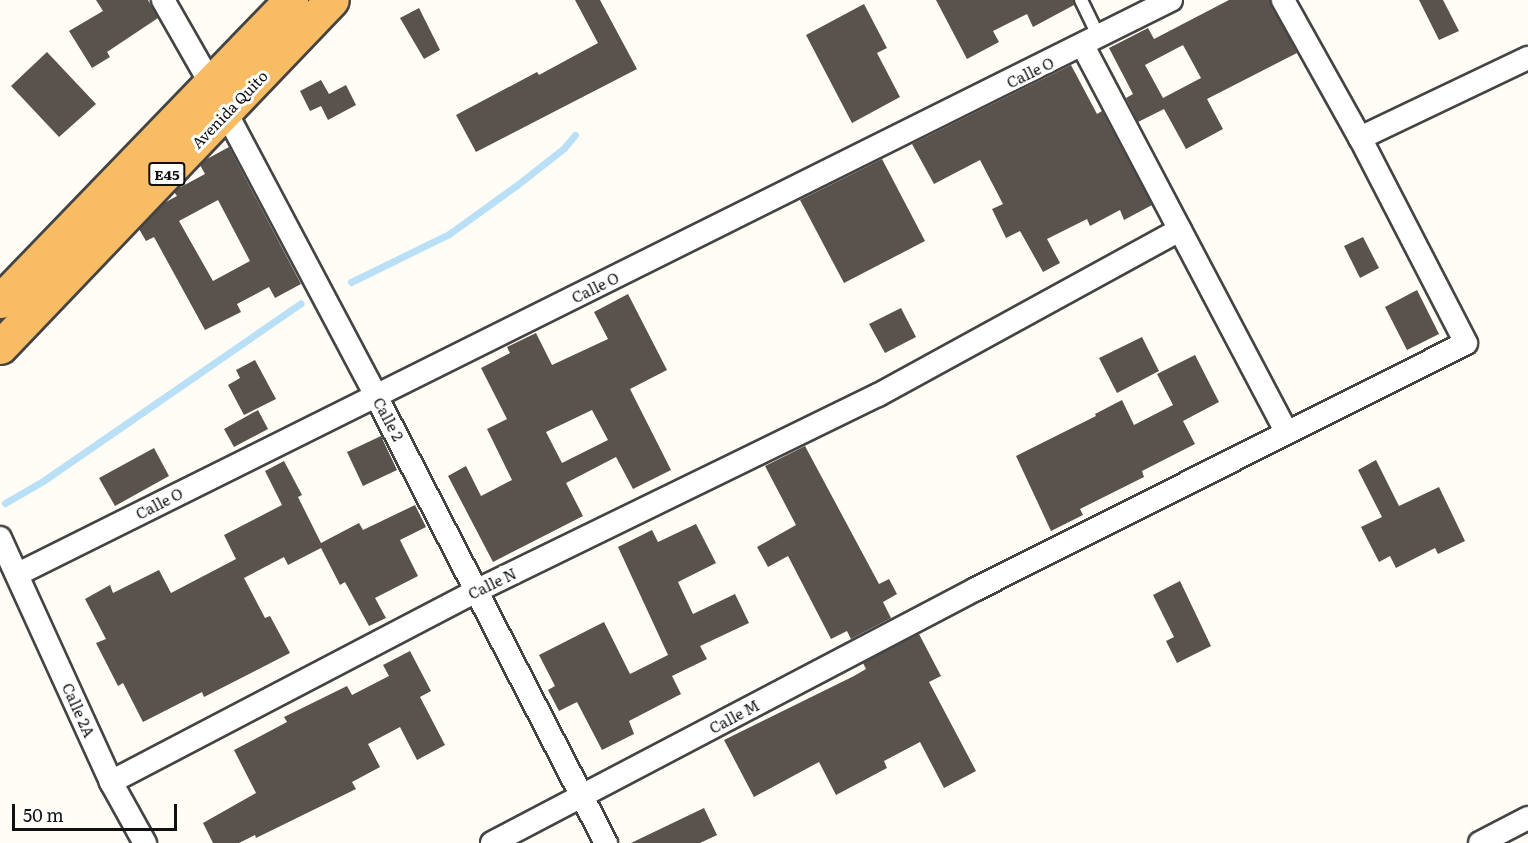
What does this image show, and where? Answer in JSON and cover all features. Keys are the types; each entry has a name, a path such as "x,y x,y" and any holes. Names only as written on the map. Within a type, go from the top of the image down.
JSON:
{"highway":[{"name":"Avenida Quito","path":"0,301 291,0"},
{"name":"Avenida Quito","path":"0,347 332,0"}],"street":[{"name":"Calle O","path":"18,574 375,394 1171,0"},
{"path":"1283,0 1360,138 1528,58"},
{"name":"Calle 2","path":"172,5 225,113 478,590 606,843"},
{"path":"1091,41 1180,231 1287,433"},
{"name":"Calle M","path":"492,843 975,589 1466,343 1360,138"},
{"name":"Calle N","path":"111,782 478,590 878,395 1180,231"},
{"name":"Calle 2A","path":"0,538 111,782 145,843"},
{"path":"1480,843 1528,818"}],"lane":[{"path":"1081,0 1091,41"}],"building":[{"path":"96,0 148,0 158,18 107,52 110,57 92,68 69,31 103,11"},
{"path":"575,0 600,0 637,69 476,152 456,115 537,72 539,75 598,43"},
{"path":"936,0 1073,0 1074,5 1033,27 1027,14 993,31 999,42 967,59"},
{"path":"1229,0 1270,0 1297,53 1207,99 1223,129 1186,149 1164,109 1138,122 1126,98 1133,94 1109,48 1148,28 1154,39","holes":["1183,45 1201,78 1163,98 1145,65"]},
{"path":"1419,0 1443,0 1459,31 1439,40"},
{"path":"864,4 887,48 877,53 900,97 852,123 806,35"},
{"path":"419,8 440,50 424,59 400,18"},
{"path":"47,52 96,104 59,137 11,86"},
{"path":"1071,65 1097,114 1102,111 1152,205 1124,220 1120,210 1090,226 1087,219 1047,239 1060,263 1043,272 1020,231 1006,238 992,209 1003,204 980,160 934,184 912,144"},
{"path":"321,80 329,94 346,85 356,105 328,120 321,106 310,111 300,91"},
{"path":"229,147 301,284 275,298 269,287 237,304 241,312 205,330 154,237 146,241 139,229 164,203 177,196 174,192 205,174 200,165","holes":["218,200 250,261 213,281 179,221"]},
{"path":"882,159 925,241 844,283 800,200"},
{"path":"1363,237 1379,268 1360,278 1344,246"},
{"path":"1417,290 1439,334 1407,350 1385,307"},
{"path":"628,294 667,370 630,389 671,470 633,489 616,457 566,483 583,516 493,562 448,476 466,466 481,496 512,480 487,429 507,419 481,368 510,353 507,347 536,333 552,365 608,339 594,312","holes":["592,410 608,440 562,463 546,432"]},
{"path":"901,308 916,337 885,353 869,324"},
{"path":"1142,337 1159,371 1117,393 1099,358"},
{"path":"1195,355 1219,402 1183,421 1195,444 1142,471 1144,477 1080,509 1083,515 1051,531 1016,456 1096,416 1095,414 1122,400 1134,425 1173,405 1157,374"},
{"path":"255,360 276,399 244,415 228,385 240,378 236,370"},
{"path":"258,410 268,429 234,447 224,429"},
{"path":"381,436 397,470 363,486 347,452"},
{"path":"805,446 879,584 889,579 897,594 883,602 891,618 851,639 847,631 831,639 788,556 768,567 757,547 796,525 765,466"},
{"path":"154,448 169,476 115,506 99,478"},
{"path":"1376,460 1399,506 1439,487 1465,541 1438,554 1435,548 1396,568 1390,556 1379,562 1361,527 1382,517 1358,470"},
{"path":"284,461 302,495 298,497 321,543 359,523 363,530 415,505 426,527 400,540 418,576 375,598 386,618 369,626 345,582 340,585 321,548 288,565 284,557 244,578 265,618 270,616 290,653 204,697 202,692 143,722 123,683 118,686 96,643 106,639 85,599 110,585 113,593 159,570 171,593 236,559 224,535 282,505 265,471"},
{"path":"696,524 716,563 678,582 693,614 735,594 749,623 700,646 707,659 672,676 681,694 629,721 634,734 602,750 577,702 559,711 548,690 555,686 539,655 604,622 630,674 668,655 618,547 652,530 658,542"},
{"path":"1180,581 1211,646 1177,663 1166,641 1174,637 1153,595"},
{"path":"919,634 941,676 929,682 976,771 944,788 920,742 884,761 887,768 836,795 819,762 754,797 724,740 854,676 866,669 863,663"},
{"path":"410,651 431,691 420,697 445,745 417,760 400,727 368,744 380,767 352,782 356,789 256,838 255,835 239,843 213,843 203,823 256,793 234,750 287,722 284,717 347,686 352,695 389,676 383,665"},
{"path":"704,808 717,835 700,843 631,843"}],"waterway":[{"path":"351,282 449,234 517,185 564,148 575,135"},
{"path":"5,503 43,481 301,303"}]}
